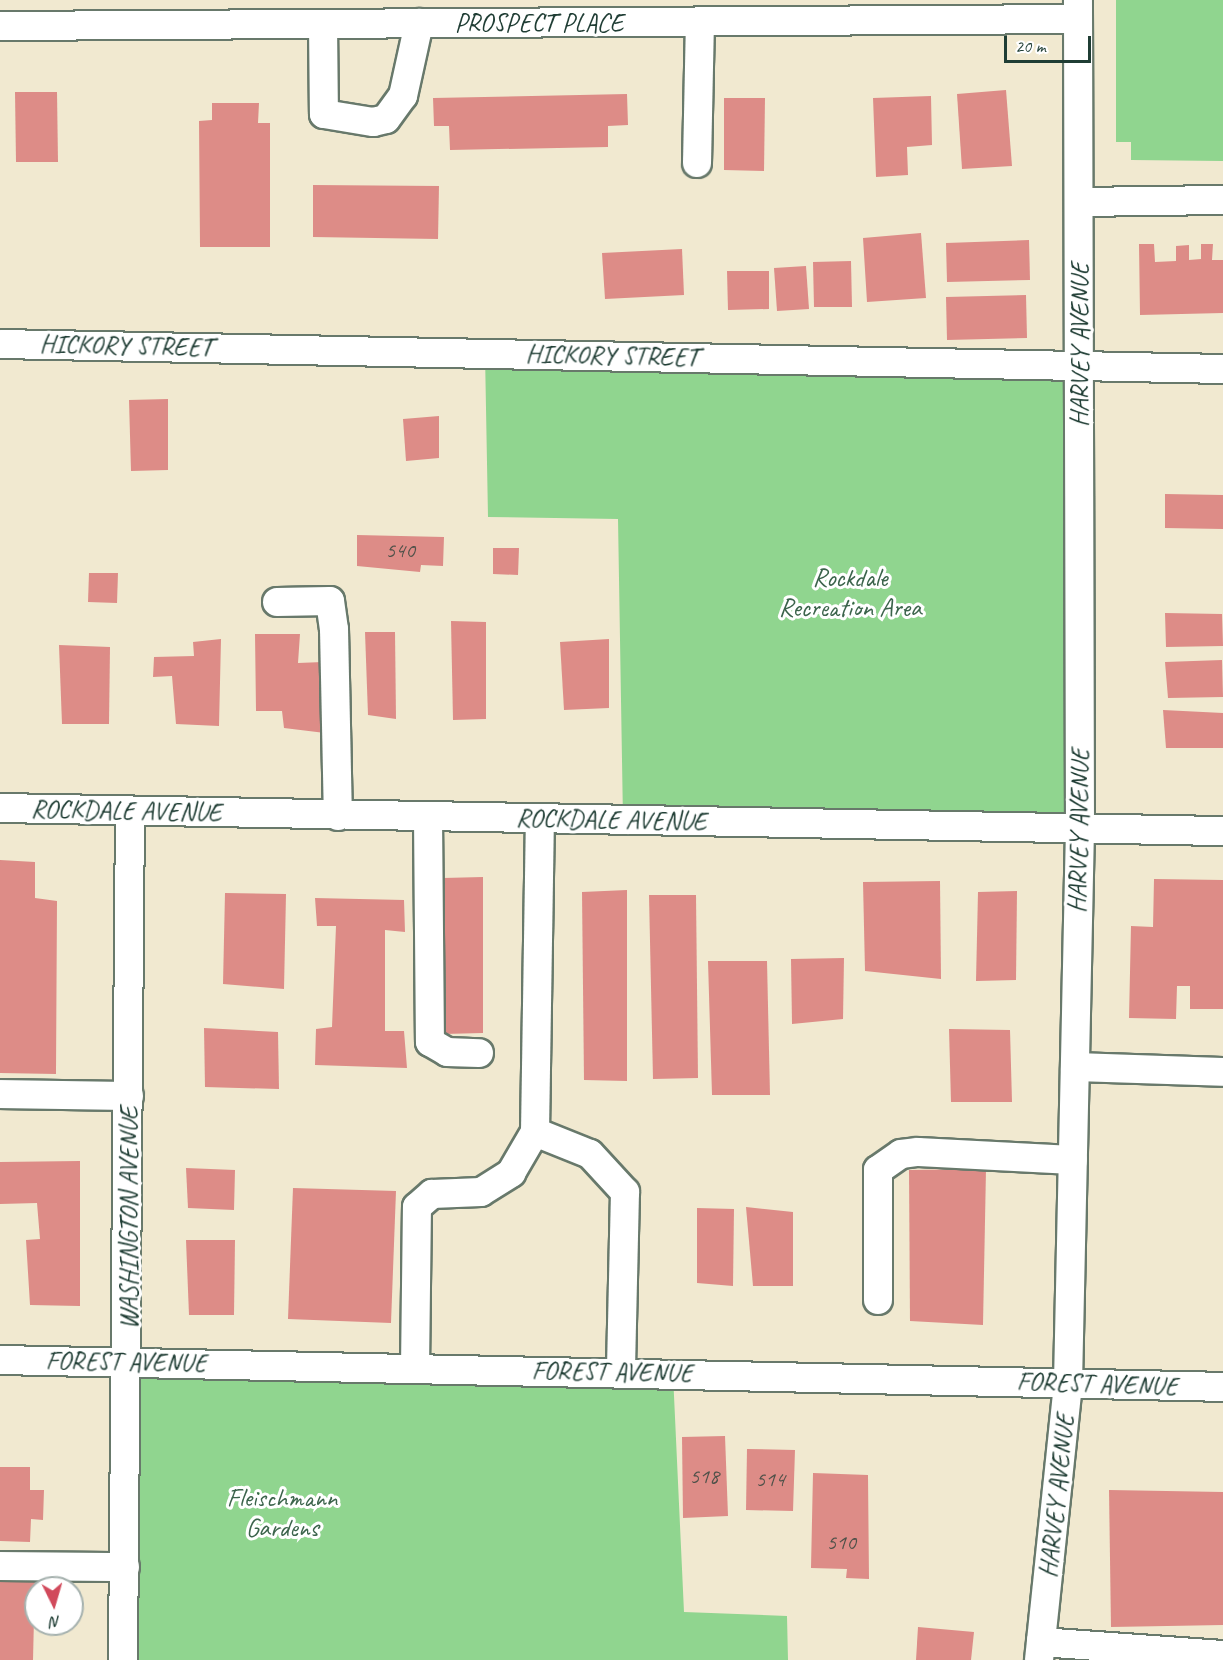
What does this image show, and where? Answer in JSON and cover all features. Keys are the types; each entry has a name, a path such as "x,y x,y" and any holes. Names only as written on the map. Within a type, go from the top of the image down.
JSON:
{"street":[{"name":"PROSPECT PLACE","path":"0,26 700,22 1078,9"},
{"name":"HARVEY AVENUE","path":"1040,1651 1068,1383 1080,828 1078,9"},
{"path":"698,163 700,22"},
{"path":"323,24 324,114 373,122 386,119 403,96 419,23"},
{"path":"1079,202 1223,200"},
{"name":"HICKORY STREET","path":"0,344 1223,369"},
{"path":"277,602 330,602 334,629 338,816"},
{"name":"ROCKDALE AVENUE","path":"0,808 1223,831"},
{"name":"WASHINGTON AVENUE","path":"123,1660 128,1362 130,812"},
{"path":"428,817 430,1042 447,1052 479,1053"},
{"path":"415,1368 417,1207 432,1194 481,1192 512,1173 535,1132 540,819"},
{"path":"1075,1067 1223,1071"},
{"path":"0,1094 129,1096"},
{"path":"535,1132 590,1154 625,1192 621,1373"},
{"path":"878,1300 878,1170 901,1154 918,1152 1073,1160"},
{"name":"FOREST AVENUE","path":"0,1360 1068,1383 1223,1389"},
{"path":"0,1566 125,1568"},
{"path":"1040,1651 1223,1656"}],"green space":[{"path":"1116,0 1223,0 1223,161 1131,160 1131,142 1116,142"},
{"name":"Rockdale Recreation Area","path":"485,354 1080,366 1080,828 623,820 618,519 488,517"},
{"name":"Fleischmann Gardens","path":"128,1362 673,1374 684,1612 787,1616 788,1660 123,1660"}],"building":[{"path":"1006,90 1012,166 962,169 957,94"},
{"path":"15,92 57,92 58,162 16,162"},
{"path":"627,94 628,125 608,126 608,147 450,150 449,126 434,126 433,98"},
{"path":"931,96 932,145 907,147 908,175 876,177 873,98"},
{"path":"724,98 765,98 764,171 724,170"},
{"path":"212,103 259,103 258,123 270,123 270,247 200,247 199,121 212,120"},
{"path":"313,185 439,186 438,239 313,237"},
{"path":"921,233 926,298 867,302 863,238"},
{"path":"1029,240 1030,280 947,282 946,243"},
{"path":"1139,244 1154,244 1155,262 1176,261 1176,246 1189,245 1189,260 1201,259 1201,244 1213,244 1212,260 1223,260 1223,313 1140,315"},
{"path":"682,249 684,295 605,299 602,253"},
{"path":"851,261 852,307 814,307 813,262"},
{"path":"806,266 809,309 777,311 774,268"},
{"path":"727,271 769,271 769,309 728,310"},
{"path":"1026,295 1027,338 947,340 946,297"},
{"path":"168,399 168,470 131,471 129,400"},
{"path":"439,416 439,458 406,461 403,419"},
{"path":"1165,494 1223,495 1223,529 1165,528"},
{"path":"357,535 444,537 443,566 421,565 420,572 357,566"},
{"path":"493,548 519,548 518,575 493,574"},
{"path":"89,573 118,573 117,603 88,602"},
{"path":"1165,613 1222,614 1223,646 1166,647"},
{"path":"451,621 486,622 486,719 453,720"},
{"path":"365,632 395,632 396,719 368,715"},
{"path":"255,634 300,634 298,663 323,662 325,733 284,728 282,711 256,711"},
{"path":"221,639 219,726 176,724 172,676 153,677 154,657 194,656 193,642"},
{"path":"609,639 609,708 564,710 560,642"},
{"path":"59,645 110,647 109,724 62,724"},
{"path":"1222,660 1223,697 1168,698 1165,662"},
{"path":"1163,710 1223,713 1223,748 1166,748"},
{"path":"0,860 35,862 35,898 57,901 56,1074 0,1073"},
{"path":"483,877 483,1033 444,1034 443,878"},
{"path":"1154,879 1223,880 1223,1009 1190,1009 1190,986 1177,986 1176,1019 1129,1018 1131,926 1153,927"},
{"path":"940,881 941,979 865,971 863,882"},
{"path":"627,890 627,1081 584,1080 582,892"},
{"path":"1017,891 1016,980 976,981 978,892"},
{"path":"225,893 286,894 284,989 223,984"},
{"path":"649,895 696,895 698,1078 653,1079"},
{"path":"315,898 404,900 405,932 385,930 385,1031 404,1031 407,1068 315,1065 316,1029 332,1027 336,926 317,926"},
{"path":"844,958 843,1019 792,1024 791,959"},
{"path":"708,961 767,961 770,1095 712,1095"},
{"path":"204,1028 278,1032 279,1089 205,1087"},
{"path":"949,1029 1010,1030 1012,1102 951,1102"},
{"path":"80,1161 80,1306 30,1305 26,1240 40,1239 37,1203 0,1204 0,1162"},
{"path":"186,1168 235,1170 234,1210 188,1208"},
{"path":"986,1169 983,1325 910,1321 909,1170"},
{"path":"293,1188 396,1191 391,1323 288,1319"},
{"path":"746,1207 793,1212 793,1286 753,1286"},
{"path":"697,1208 734,1209 733,1286 697,1283"},
{"path":"186,1240 235,1240 234,1315 189,1315"},
{"path":"725,1436 728,1516 683,1518 682,1437"},
{"path":"747,1449 795,1450 793,1511 746,1510"},
{"path":"0,1467 30,1467 30,1490 44,1490 43,1520 31,1519 30,1542 0,1541"},
{"path":"813,1473 868,1475 869,1579 846,1578 847,1569 811,1568"},
{"path":"1109,1490 1223,1492 1223,1625 1111,1627"},
{"path":"0,1575 35,1575 24,1576 24,1636 34,1636 33,1660 0,1660"},
{"path":"918,1627 974,1632 971,1660 916,1660"}]}
